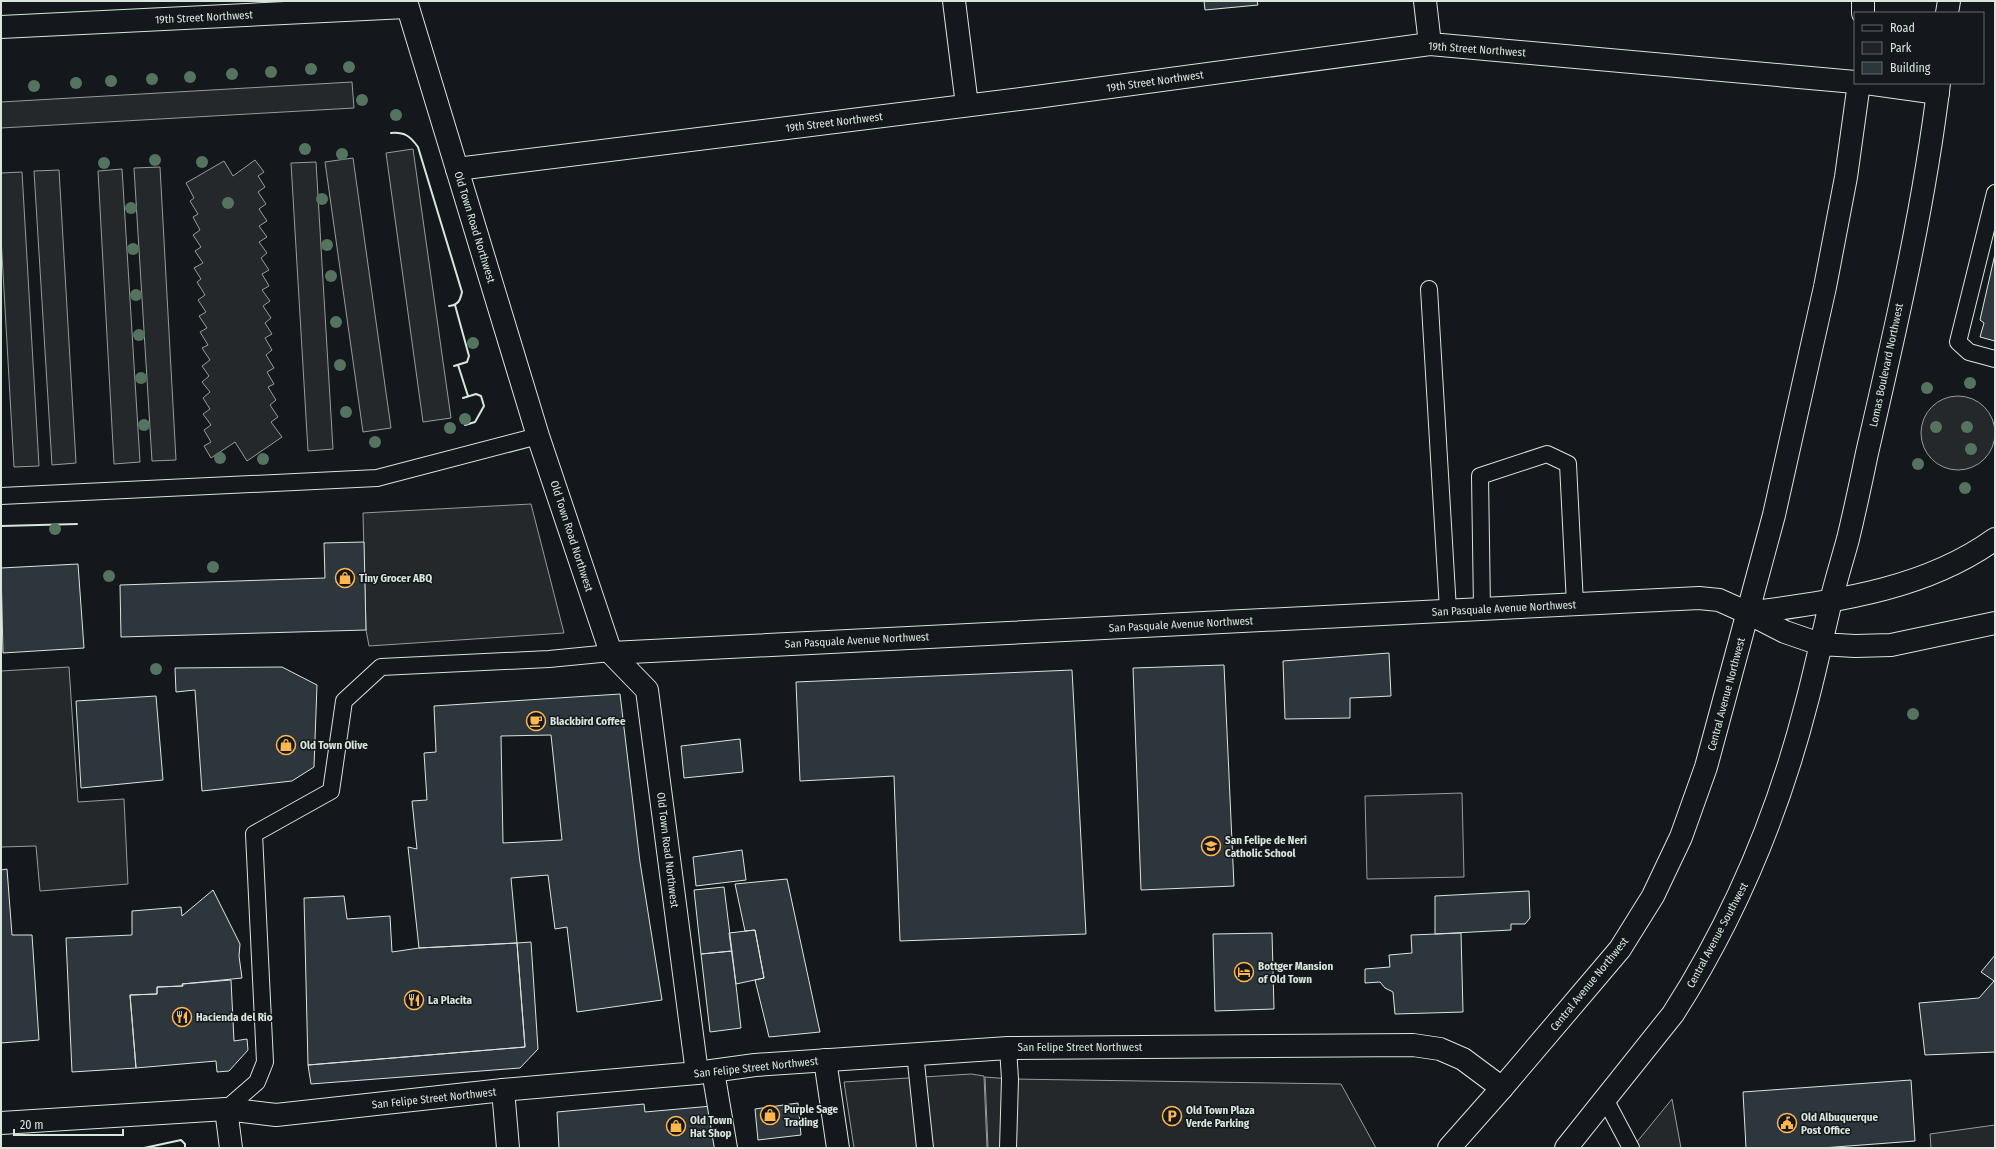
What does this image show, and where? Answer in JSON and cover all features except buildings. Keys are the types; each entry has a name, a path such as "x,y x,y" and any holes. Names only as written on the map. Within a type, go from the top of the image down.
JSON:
{"street":[{"path":"954,1 967,105"},
{"path":"1425,1 1430,44"},
{"path":"1863,1 1863,12"},
{"path":"1947,12 1948,1"},
{"name":"19th Street Northwest","path":"1,27 406,4"},
{"name":"Old Town Road Northwest","path":"406,4 538,436 611,653 647,690 705,1072 726,1148"},
{"name":"19th Street Northwest","path":"457,169 967,105 1430,44 1854,82"},
{"path":"1748,613 1776,507 1825,287 1846,177 1859,84"},
{"path":"1880,84 1938,88"},
{"name":"Lomas Boulevard Northwest","path":"1820,644 1848,538 1893,340 1916,224 1938,88"},
{"path":"1748,613 1830,602 1881,590 1938,571 1974,555 1995,539"},
{"name":"San Pasquale Avenue Northwest","path":"611,653 1699,598 1719,600 1748,613"},
{"path":"1748,613 1785,632 1820,644 1854,646 1891,644 1995,623"},
{"name":"Central Avenue Northwest","path":"1449,1148 1620,949 1653,896 1681,837 1706,766 1748,613"},
{"name":"Central Avenue Southwest","path":"1566,1148 1673,1014 1710,953 1735,905 1756,857 1780,789 1806,706 1820,644"},
{"name":"San Felipe Street Northwest","path":"1,1124 226,1109 276,1115 503,1090 826,1060 1008,1048 1413,1045 1440,1049 1464,1059 1502,1088"},
{"path":"826,1060 838,1148"},
{"path":"503,1090 508,1148"},
{"path":"226,1109 231,1148"}],"lane":[{"path":"1995,193 1958,342 1969,352 1995,359"},
{"path":"1429,289 1448,610"},
{"path":"1,496 377,478 538,436"},
{"path":"1482,609 1480,476 1547,454 1568,464 1575,604"},
{"path":"226,1109 257,1082 265,1062 254,834 331,792 344,702 381,667 549,659 611,653"},
{"path":"1008,1048 1010,1079 1008,1148"},
{"path":"915,1053 925,1148"},
{"path":"1605,1099 1631,1148"}],"green space":[{"path":"1462,793 1464,877 1367,879 1365,796"}],"shaded area":[{"path":"352,82 354,108 1,128 1,102"},
{"path":"413,149 451,418 423,422 386,153"},
{"path":"353,158 391,428 363,432 325,162"},
{"path":"255,160 264,172 258,176 265,187 258,192 266,204 259,209 267,221 259,226 267,237 259,242 267,253 261,258 269,270 262,274 269,286 262,290 270,301 263,306 271,318 265,323 272,334 265,338 272,350 266,355 274,368 267,372 274,384 268,387 276,400 270,405 278,417 271,422 282,437 247,461 235,442 211,458 204,446 211,442 204,430 211,425 203,414 210,409 203,398 210,392 202,382 209,376 202,366 210,360 202,348 208,345 200,332 207,328 199,316 206,312 198,300 205,295 197,282 201,279 194,268 203,263 195,251 201,247 193,235 200,230 193,217 198,214 190,201 194,198 186,183 224,161 233,176"},
{"path":"316,162 333,449 308,451 291,163"},
{"path":"160,167 176,460 152,461 134,168"},
{"path":"122,169 140,462 114,464 98,171"},
{"path":"59,170 76,463 52,465 34,171"},
{"path":"22,172 39,466 14,467 1,237 1,173"},
{"path":"1958,396 1972,399 1984,407 1992,419 1995,433 1992,447 1984,459 1972,467 1958,470 1944,467 1932,459 1924,447 1921,433 1924,419 1932,407 1944,399"},
{"path":"531,504 564,633 369,646 366,630 363,513"},
{"path":"69,667 78,802 124,799 128,884 40,891 36,846 1,847 1,671"},
{"path":"971,1074 984,1076 987,1148 854,1148 844,1082"},
{"name":"Old Town Plaza Verde Parking","path":"985,1077 1010,1079 1341,1084 1376,1148 988,1148"},
{"path":"1672,1099 1681,1148 1632,1148"},
{"path":"1995,1125 1995,1148 1931,1148 1930,1134"}],"wall":[{"path":"391,133 404,134 418,147 462,292 458,302 455,305 449,306"},
{"path":"454,366 467,362 469,356 455,305"},
{"path":"458,365 468,396"},
{"path":"463,398 476,394 481,396 484,406 475,422 465,425"},
{"path":"1,526 77,524"},
{"path":"144,1148 181,1140 185,1144 185,1148"}],"place":[{"name":"Tiny Grocer ABQ","path":"345,578"},
{"name":"Blackbird Coffee","path":"536,721"},
{"name":"Old Town Olive","path":"286,745"},
{"name":"San Felipe de Neri Catholic School","path":"1211,846"},
{"name":"Bottger Mansion of Old Town","path":"1244,972"},
{"name":"La Placita","path":"414,1000"},
{"name":"Hacienda del Rio","path":"182,1017"},
{"name":"Purple Sage Trading","path":"770,1115"},
{"name":"Old Town Plaza Verde Parking","path":"1172,1116"},
{"name":"Old Albuquerque Post Office","path":"1787,1123"},
{"name":"Old Town Hat Shop","path":"676,1126"}]}
